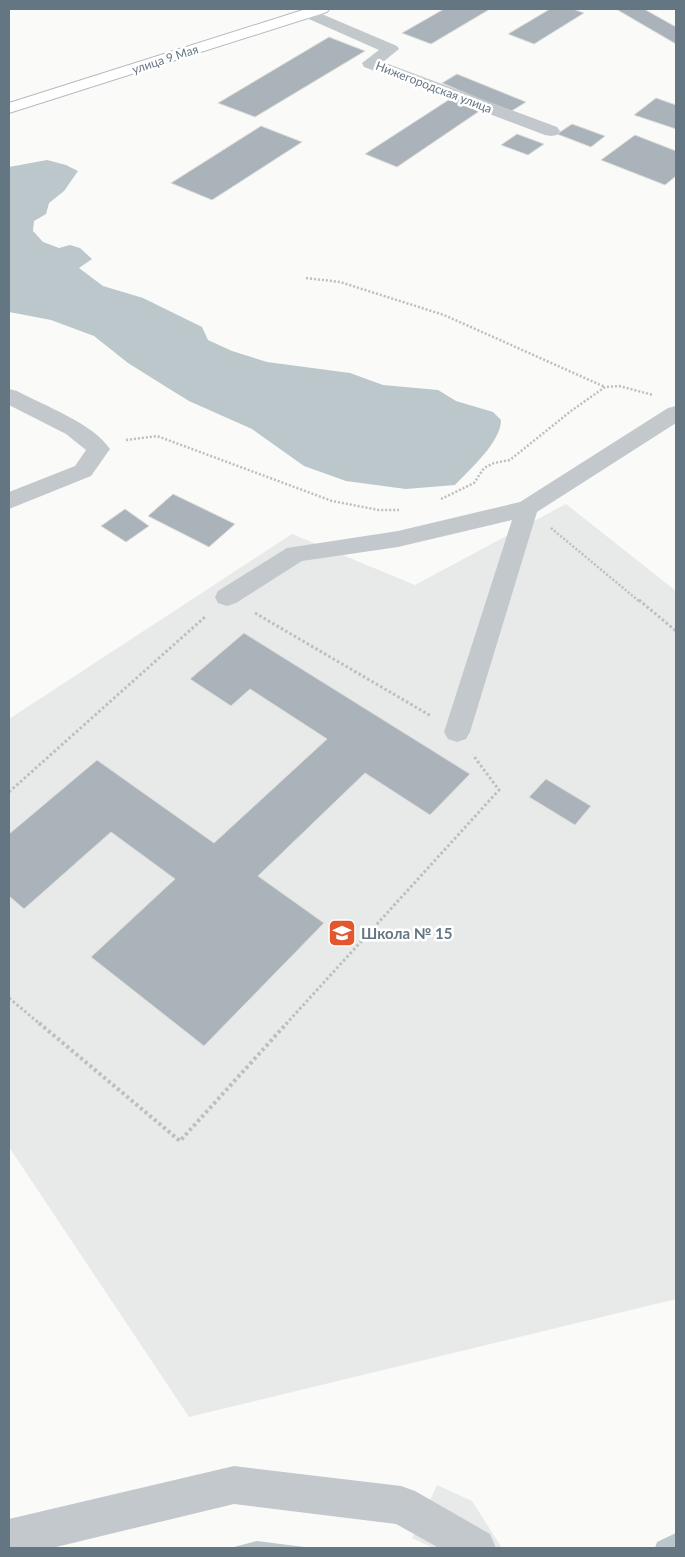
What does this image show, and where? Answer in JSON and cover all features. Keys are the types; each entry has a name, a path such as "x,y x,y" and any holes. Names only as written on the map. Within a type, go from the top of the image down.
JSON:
{"main road":[{"name":"улица 9 Мая","path":"9,108 315,11"}],"street":[{"name":"Нижегородская улица","path":"315,11 391,49 370,63 551,131"},
{"path":"9,396 74,429 99,449 83,471 9,501"},
{"path":"227,596 296,554 398,539 526,508 672,409"},
{"path":"457,732 526,508"},
{"path":"9,1539 234,1485 401,1505 476,1548"}],"path":[{"path":"306,278 340,282 444,315 605,387 619,386 672,409"},
{"path":"435,502 474,483 484,468 494,463 510,460 570,411 605,387"},
{"path":"99,449 119,441 157,436 332,501 379,510 399,510"},
{"path":"526,508 676,631"},
{"path":"9,792 227,596 457,732 499,790 180,1141 9,998"}],"shaded area":[{"path":"47,160 66,165 78,171 64,191 49,203 46,214 34,221 33,231 43,242 59,248 70,245 80,248 92,259 79,268 103,286 143,298 202,327 208,340 232,351 267,362 350,373 383,385 438,390 456,401 493,412 501,420 496,437 476,463 455,485 406,489 346,481 304,466 252,429 189,401 128,363 94,336 51,320 9,312 9,167"},
{"name":"Школа № 15","path":"566,504 676,591 676,1299 189,1417 9,1147 9,719 292,534 415,585"},
{"path":"437,1485 472,1501 502,1548 433,1548 412,1538"},
{"path":"257,1541 312,1548 230,1548"}],"building":[{"path":"444,9 490,9 431,44 402,33"},
{"path":"550,9 573,9 584,13 534,44 508,34"},
{"path":"616,9 644,9 676,27 676,44"},
{"path":"329,37 365,51 255,117 218,103"},
{"path":"457,74 526,102 510,112 442,83"},
{"path":"656,98 676,105 676,129 634,115"},
{"path":"450,99 481,110 397,167 365,154"},
{"path":"572,124 605,136 591,147 557,134"},
{"path":"261,126 302,142 212,200 171,183"},
{"path":"517,134 544,144 528,155 501,145"},
{"path":"635,135 676,151 676,176 665,185 601,160"},
{"path":"173,494 235,524 209,547 148,516"},
{"path":"125,509 149,526 126,542 101,526"},
{"path":"244,633 470,774 430,815 365,773 258,876 324,923 204,1046 91,957 175,879 111,832 24,909 9,896 9,834 97,760 214,843 327,739 250,689 231,706 190,679"},
{"path":"546,779 591,806 575,825 529,797"}],"waterway":[{"path":"663,1548 676,1541"}],"place":[{"name":"Школа № 15","path":"342,933"}]}
